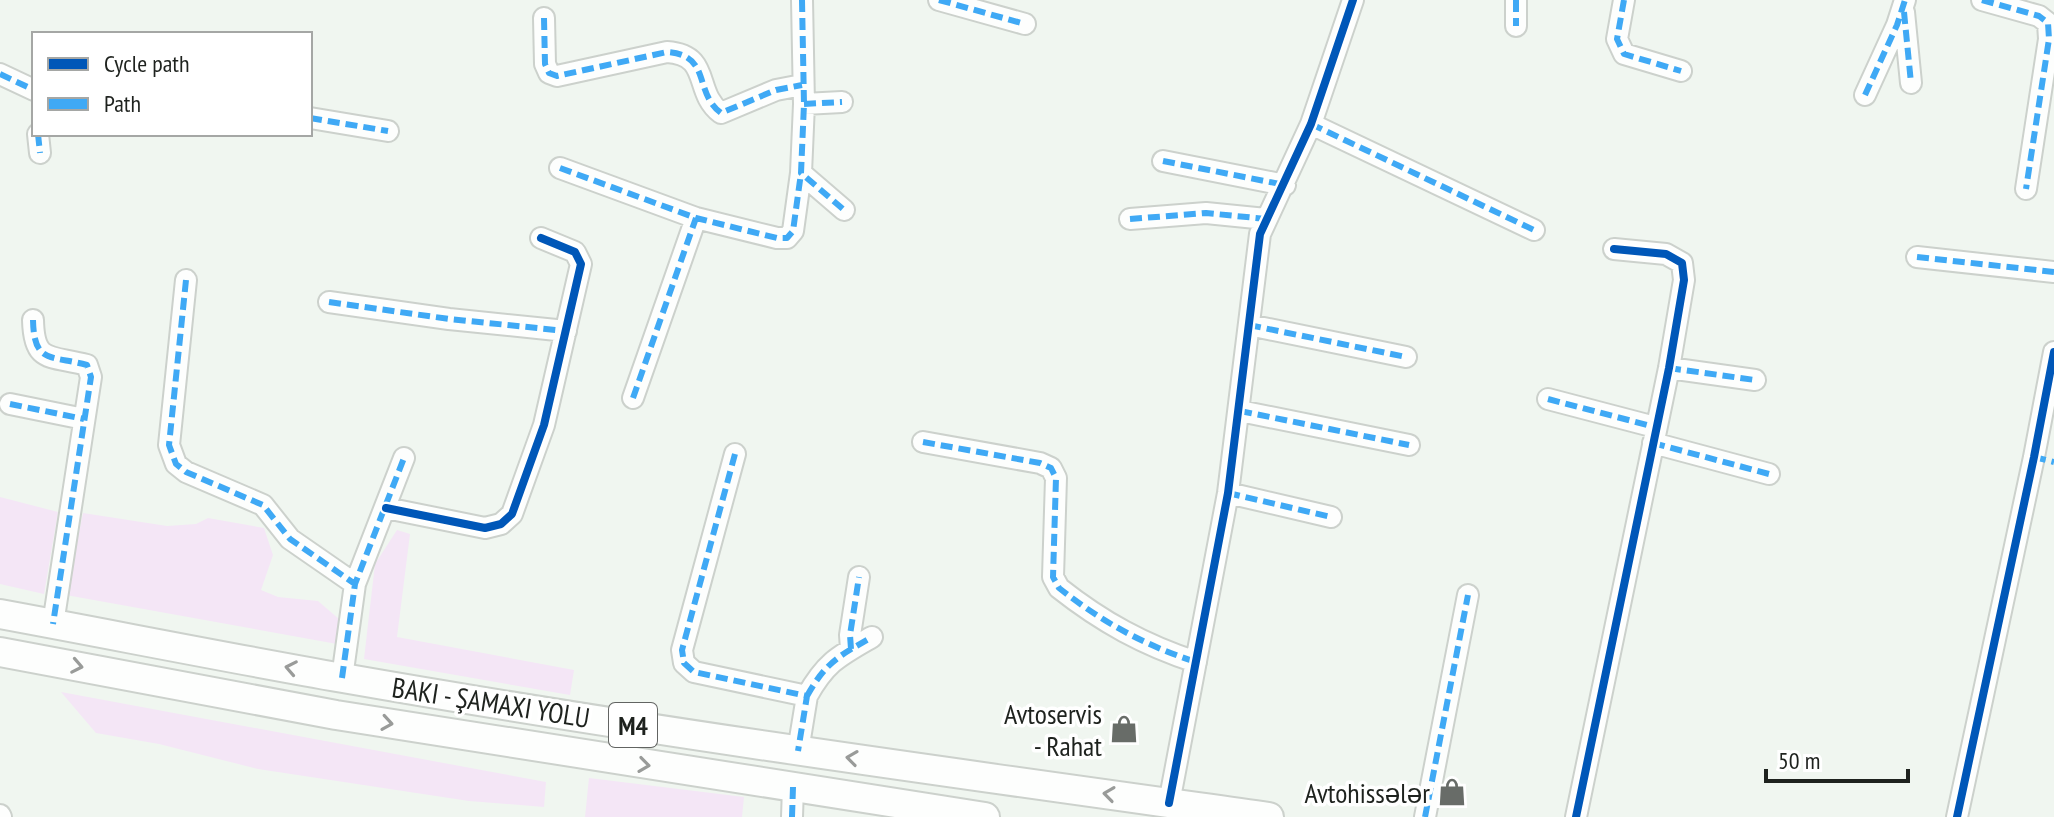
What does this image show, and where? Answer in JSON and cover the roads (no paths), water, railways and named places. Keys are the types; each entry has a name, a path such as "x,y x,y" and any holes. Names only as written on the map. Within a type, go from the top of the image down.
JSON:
{"highway":[{"name":"M4","path":"0,614 342,678 798,751 1269,817"},
{"name":"M4","path":"0,652 336,715 985,817"}],"street":[{"path":"560,168 696,218 787,238 793,231 801,173 802,0"},
{"path":"939,0 1025,24"},
{"path":"1169,803 1228,493 1257,254 1266,219 1285,185 1311,124 1353,0"},
{"path":"1516,0 1516,26"},
{"path":"1624,0 1617,39 1624,54 1681,71"},
{"path":"1982,0 2039,16 2048,23 2049,39 2026,189"},
{"path":"1904,4 1911,83"},
{"path":"1865,95 1904,4"},
{"path":"544,18 545,64 549,73 557,76 667,52 680,53 693,59 713,106 721,113 776,90 842,102"},
{"path":"0,74 32,89"},
{"path":"312,118 388,131"},
{"path":"1311,124 1534,230"},
{"path":"1163,161 1285,185"},
{"path":"801,173 844,210"},
{"path":"1130,219 1206,213 1266,219"},
{"path":"633,398 696,218"},
{"path":"386,508 485,528 501,524 512,514 544,425 581,264 575,252 541,238"},
{"path":"1576,817 1669,368 1684,280 1682,263 1666,254 1614,249"},
{"path":"1917,257 2054,272"},
{"path":"186,280 169,445 176,464 186,472 263,505 290,539 355,584"},
{"path":"329,302 566,331"},
{"path":"33,320 34,345 41,353 87,365 91,377 53,624"},
{"path":"1249,325 1406,357"},
{"path":"1957,817 2044,459 2054,352"},
{"path":"1669,368 1755,380"},
{"path":"1548,399 1769,474"},
{"path":"10,404 84,419"},
{"path":"1240,411 1409,445"},
{"path":"923,442 1040,463 1051,468 1056,478 1053,577 1059,588 1127,634 1153,648 1196,662"},
{"path":"735,454 682,650 684,663 694,672 807,696"},
{"path":"342,678 355,584 404,458"},
{"path":"1228,493 1331,517"},
{"path":"851,649 850,635 859,577"},
{"path":"1425,817 1468,595"},
{"path":"798,751 807,696 820,673 834,660 872,637"},
{"path":"792,817 793,787"}],"place":[{"name":"Avtoservis - Rahat","path":"1124,729"},
{"name":"Avtohissələr","path":"1452,792"}]}
